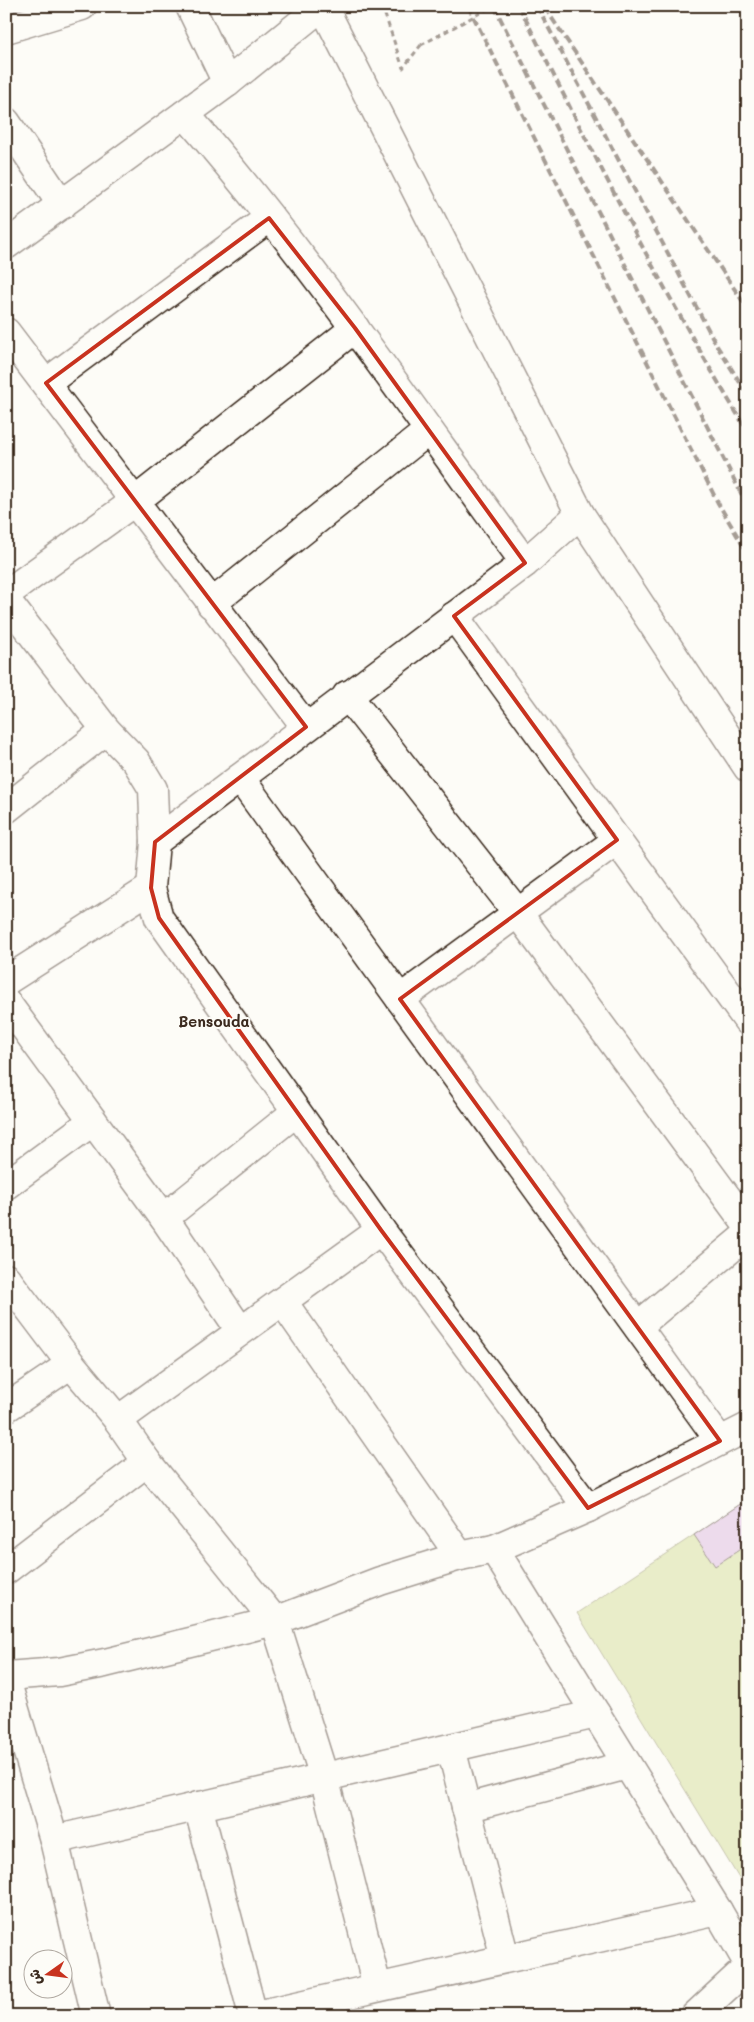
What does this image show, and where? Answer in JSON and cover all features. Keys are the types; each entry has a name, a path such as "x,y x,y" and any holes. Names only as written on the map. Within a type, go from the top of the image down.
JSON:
{"street":[{"path":"6,29 82,6"},
{"path":"190,6 227,83"},
{"path":"6,245 227,83 322,6 580,514 748,768"},
{"path":"185,114 232,168 355,328 525,563"},
{"path":"6,122 62,205"},
{"path":"46,383 269,218"},
{"path":"6,594 134,502 355,328"},
{"path":"6,332 306,727"},
{"path":"211,604 428,431"},
{"path":"155,842 525,563 580,514"},
{"path":"6,600 106,730 136,760 154,789 155,842 151,888 159,918 381,1230 588,1508"},
{"path":"454,616 748,1021"},
{"path":"347,696 517,912 748,1226"},
{"path":"6,809 106,730"},
{"path":"240,778 720,1441"},
{"path":"400,999 617,840"},
{"path":"6,982 151,888"},
{"path":"6,1002 164,1218 240,1330"},
{"path":"164,1218 296,1112"},
{"path":"6,1186 93,1121"},
{"path":"118,1420 240,1330 283,1302 381,1230"},
{"path":"638,1326 748,1234"},
{"path":"6,1278 71,1364 118,1420 147,1462 275,1621 324,1777 377,1987"},
{"path":"283,1302 460,1556"},
{"path":"6,1408 71,1364"},
{"path":"96,2016 54,1840 6,1678 59,1672 105,1663 275,1621 380,1581 460,1556 494,1549 588,1508 748,1427"},
{"path":"6,1570 147,1462"},
{"path":"494,1549 718,1911 748,1965 695,2016"},
{"path":"54,1840 596,1714"},
{"path":"451,1748 505,1958"},
{"path":"466,1808 627,1764"},
{"path":"198,1806 252,2016 718,1911"}],"path":[{"path":"382,6 403,68 422,45 493,6"}],"highlighted area":[{"path":"269,218 355,328 525,563 454,616 617,840 400,999 720,1441 588,1508 381,1230 159,918 151,888 155,842 306,727 46,383"}],"green space":[{"path":"748,1499 748,1893 577,1613"}],"building":[{"path":"748,1499 748,1544 715,1566 694,1535"}],"railway":[{"path":"468,6 718,503 748,554"},
{"path":"494,6 748,507"},
{"path":"519,6 601,168 658,275 748,432"},
{"path":"537,6 717,346 748,395"},
{"path":"545,8 748,309"}],"district":[{"name":"Bensouda","path":"214,1021"}]}
